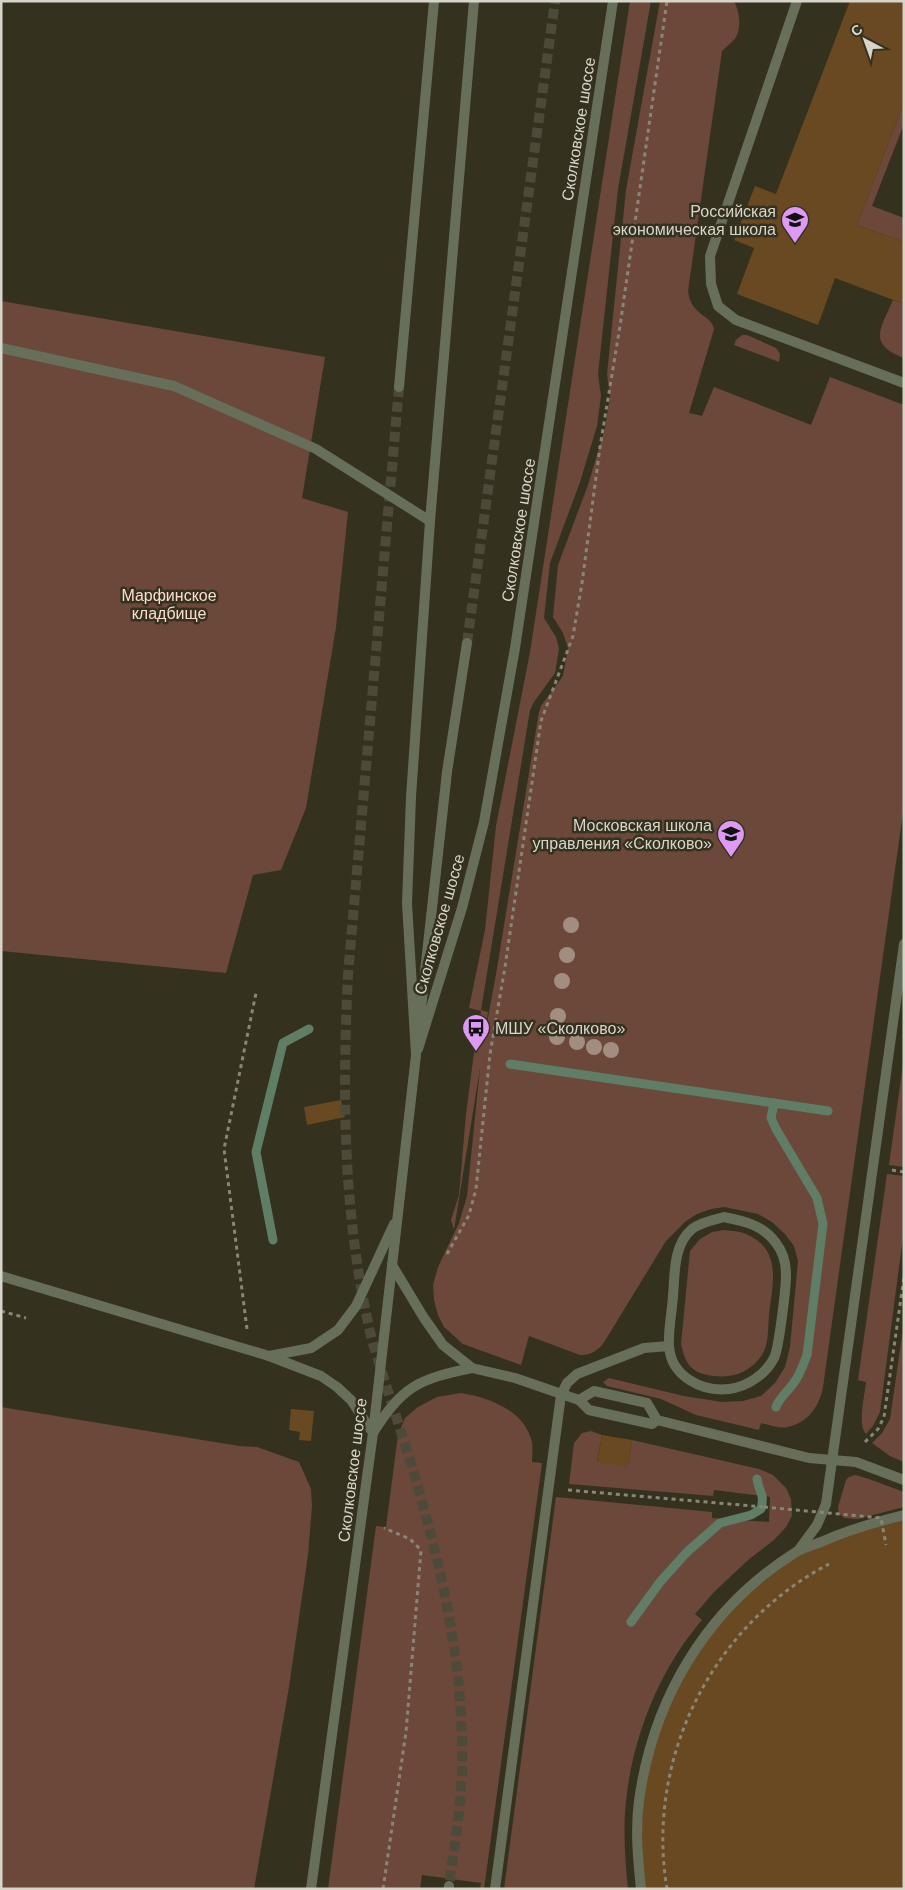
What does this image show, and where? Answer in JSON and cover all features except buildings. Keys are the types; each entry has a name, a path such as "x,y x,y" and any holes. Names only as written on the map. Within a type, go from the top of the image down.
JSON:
{"street":[{"path":"400,387 434,1"},
{"name":"Сколковское шоссе","path":"311,1889 373,1433 416,1055 407,903 410,797 430,521 474,1"},
{"name":"Сколковское шоссе","path":"416,1055 462,908 484,822 515,648 613,1"},
{"path":"796,1 710,256 711,284 718,306 736,320 904,383"},
{"path":"1,348 174,386 316,449 430,521"},
{"path":"416,1055 448,772 467,643"},
{"path":"798,1551 817,1525 826,1504 904,944"},
{"path":"269,1356 311,1348 338,1330 356,1306 398,1216"},
{"path":"724,1217 750,1222 765,1231 777,1244 784,1259 786,1275 775,1357 762,1373 747,1384 729,1389 701,1387 684,1377 674,1362 669,1346 679,1246 692,1230 708,1220 724,1217"},
{"path":"392,1265 424,1318 443,1345 472,1368 515,1378 579,1400 590,1410 652,1424 657,1420"},
{"path":"1,1276 269,1356 322,1376 351,1400 373,1433 386,1413 405,1391 429,1378 472,1368"},
{"path":"494,1889 560,1395 567,1383 578,1374 644,1348 669,1346"},
{"path":"579,1400 594,1391 647,1403 657,1420 810,1458 856,1462 904,1480"},
{"path":"641,1889 637,1847 639,1803 646,1760 659,1717 678,1678 702,1641 730,1607 762,1577 798,1551 850,1530 904,1515"}],"path":[{"path":"447,1254 468,1215 476,1189 490,1054 505,967 540,721 573,636 667,1"},
{"path":"247,1332 224,1149 256,993"},
{"path":"865,1442 878,1429 884,1416 904,1277"},
{"path":"1,1311 26,1318"},
{"path":"562,1490 881,1518 886,1545"},
{"path":"383,1889 406,1732 421,1550 410,1539 384,1528"},
{"path":"877,1543 894,1538"},
{"path":"667,1889 663,1846 666,1797 671,1765 681,1734 700,1690 722,1656 748,1624 778,1597 811,1573 832,1562"}],"green space":[{"path":"630,1 651,1 618,189 598,374 601,396 597,426 580,482 550,563 544,618 556,637 559,649 555,673 530,710 481,1010 488,1012 482,1050 539,712 541,706 563,676 568,648 563,633 553,617 558,565 588,485 605,428 610,396 607,374 626,190 660,1 734,1 738,10 739,26 737,36 722,51 688,291 693,305 709,320 714,329 689,413 702,416 714,387 811,425 830,377 904,405 904,805 823,1387 816,1407 801,1422 785,1427 761,1423 759,1430 696,1415 661,1399 607,1386 603,1382 609,1378 684,1396 722,1402 743,1401 761,1396 775,1383 785,1367 790,1347 798,1261 794,1246 785,1234 772,1222 758,1214 724,1207 697,1214 686,1221 666,1241 603,1344 590,1354 580,1355 529,1336 521,1365 463,1344 444,1327 434,1300 433,1285 438,1267 459,1223 467,1196 480,1068 454,1230 451,1220 459,1195 466,1114 481,1011 469,1008 485,930 496,826 530,652"},
{"path":"904,102 904,124 872,206 904,218 904,242 857,225"},
{"path":"893,300 904,304 904,358 892,353 881,341 881,327"},
{"name":"Марфинское кладбище","path":"1,301 325,357 302,498 348,512 336,627 306,808 281,870 253,875 226,973 1,951"},
{"path":"742,335 747,335 776,348 780,354 779,362 734,345 736,340"},
{"path":"904,1057 904,1167 889,1165"},
{"path":"887,1174 904,1176 904,1229 880,1412 873,1426 866,1434 862,1423 862,1409 866,1382 858,1380"},
{"path":"724,1230 744,1233 757,1240 765,1248 770,1258 773,1279 768,1335 762,1355 752,1366 740,1373 728,1376 713,1376 694,1370 690,1366 681,1344 690,1251 700,1239 712,1232"},
{"path":"904,1322 904,1462 890,1456 872,1443 882,1433 890,1419"},
{"path":"461,1393 494,1402 514,1414 528,1431 532,1442 532,1462 542,1463 484,1889 480,1889 481,1883 422,1875 420,1889 328,1889 376,1526 386,1527 398,1435 405,1418 418,1407 437,1397"},
{"path":"1,1407 239,1446 257,1447 299,1462 311,1489 312,1506 308,1555 289,1687 254,1889 1,1889"},
{"path":"591,1431 602,1435 597,1461 628,1466 632,1440 759,1469 773,1475 786,1488 791,1499 792,1516 786,1527 774,1540 748,1560 714,1592 695,1614 702,1620 673,1660 650,1705 635,1752 626,1801 625,1845 628,1889 504,1889 556,1497 712,1512 712,1518 769,1522 770,1497 714,1490 713,1496 569,1484 574,1443 582,1433"},
{"path":"855,1475 904,1492 904,1507 857,1519 845,1518 839,1514 838,1507 846,1480"}],"waterway":[{"path":"273,1240 256,1152 283,1043 309,1029"},
{"path":"510,1064 828,1111"},
{"path":"774,1103 771,1118 817,1198 823,1224 807,1355 798,1377 776,1407"},
{"path":"631,1622 660,1582 687,1552 720,1523 751,1515 761,1509 762,1496 757,1479"}],"tunnel":[{"path":"467,643 555,1"},
{"path":"399,387 348,975 345,1111 350,1201 355,1246 371,1336 411,1463 433,1541 453,1639 460,1705 462,1771 459,1814 449,1886"}],"place":[{"name":"Российская экономическая школа","path":"795,244"},
{"name":"Московская школа управления «Сколково»","path":"731,858"},
{"name":"МШУ «Сколково»","path":"476,1052"}]}
